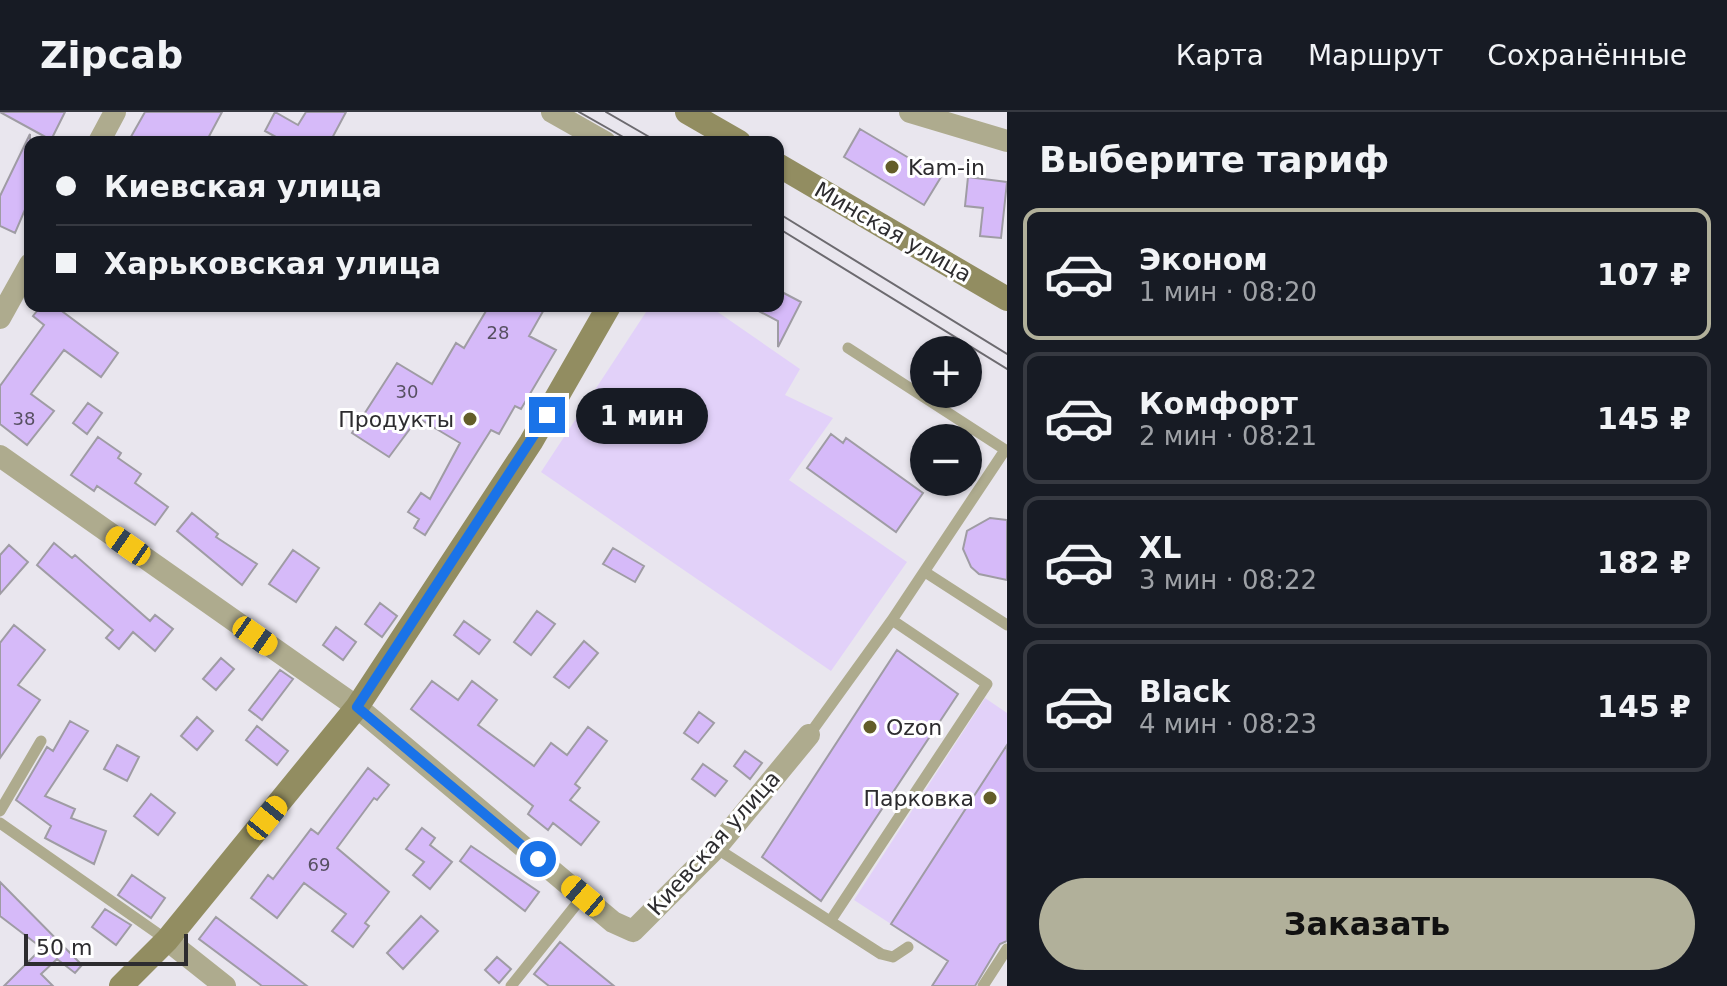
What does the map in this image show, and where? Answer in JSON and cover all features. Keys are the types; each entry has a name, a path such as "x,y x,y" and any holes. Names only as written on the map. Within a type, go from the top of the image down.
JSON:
{"street":[{"path":"102,136 115,112"},
{"path":"552,112 594,136"},
{"path":"687,112 712,127"},
{"path":"910,112 1007,141"},
{"name":"Минская улица","path":"784,169 1007,299"},
{"path":"0,318 24,275"},
{"path":"121,986 167,940 357,707 531,442 606,312"},
{"name":"Киевская улица","path":"0,456 357,707 613,922 633,931 716,848 809,735"},
{"path":"167,940 225,986"}],"lane":[{"path":"809,735 892,620 1006,450 848,348"},
{"path":"925,572 1007,625"},
{"path":"831,920 987,684 892,620"},
{"path":"0,811 41,741"},
{"path":"0,823 167,940"},
{"path":"716,848 881,954 893,957 908,947"},
{"path":"513,986 583,896"},
{"path":"983,986 1007,949"}],"shaded area":[{"path":"646,312 718,312 800,369 785,395 833,418 789,480 907,562 831,671 541,472"},
{"path":"985,698 1007,713 1007,745 891,924 854,900"}],"building":[{"path":"0,112 65,112 53,136 44,136"},
{"path":"145,112 222,112 209,136 131,136"},
{"path":"275,112 298,125 306,112 346,112 333,136 274,136 265,131"},
{"name":"Kam-in","path":"860,129 941,177 924,205 844,157"},
{"path":"24,146 24,212 15,233 0,226 0,196"},
{"path":"968,177 1007,182 1001,238 980,236 983,208 965,206"},
{"path":"784,293 801,302 778,347 778,321 761,312 784,312"},
{"path":"36,312 63,312 118,353 101,377 64,350 31,394 54,411 27,445 0,424 0,386 44,325 33,316"},
{"path":"485,312 543,312 529,336 556,350 521,409 515,406 499,434 491,430 425,535 414,528 419,519 408,512 421,493 430,499 460,443 418,418 389,457 352,433 397,363 432,384 456,343 464,348"},
{"path":"88,403 102,413 87,434 73,423"},
{"path":"831,434 843,443 846,438 910,484 910,496 921,496 896,532 807,468"},
{"path":"98,437 121,453 118,458 141,474 135,483 168,507 155,525 97,486 94,491 71,475"},
{"path":"192,513 218,534 216,537 257,564 242,585 177,531"},
{"path":"990,518 1007,520 1007,580 979,574 971,567 963,549 967,531"},
{"path":"54,543 72,558 75,555 150,621 155,615 173,629 155,651 133,632 119,649 106,638 113,630 37,565"},
{"path":"9,545 28,562 0,594 0,555"},
{"path":"613,548 644,566 635,582 603,564"},
{"path":"293,550 319,568 296,602 269,584"},
{"path":"380,603 397,616 382,637 365,624"},
{"path":"537,611 555,624 531,655 514,642"},
{"path":"464,621 490,640 479,654 454,635"},
{"path":"14,625 45,650 18,685 40,700 0,758 0,643"},
{"path":"336,627 356,642 343,660 323,645"},
{"path":"584,641 598,653 569,688 554,677"},
{"path":"897,650 958,694 821,901 762,857"},
{"path":"221,658 234,669 216,690 203,679"},
{"path":"280,670 293,679 262,720 249,710"},
{"path":"432,681 458,700 472,681 497,700 478,725 534,766 551,743 567,755 588,727 607,741 575,784 580,788 570,800 599,822 581,845 553,823 548,830 528,814 533,806 411,709"},
{"path":"699,712 714,723 698,743 684,733"},
{"path":"197,717 213,731 197,750 181,736"},
{"path":"70,721 88,731 45,796 75,809 71,818 106,831 94,864 45,838 51,826 16,800 47,747 53,751"},
{"path":"257,726 288,751 277,765 246,740"},
{"path":"117,745 139,757 127,781 104,769"},
{"name":"Парковка","path":"1007,745 1007,941 1000,944 975,986 932,986 948,961 891,924"},
{"path":"745,751 762,763 750,779 734,766"},
{"path":"703,764 727,781 715,796 692,779"},
{"path":"368,768 389,785 377,800 374,798 337,848 389,892 365,923 369,926 353,947 332,931 346,914 304,883 277,918 251,898 268,875 273,879 311,829 318,834"},
{"path":"151,794 175,813 158,835 134,816"},
{"path":"422,828 435,838 430,845 452,862 430,889 413,875 424,862 406,849"},
{"path":"471,846 539,892 525,911 460,861"},
{"path":"132,875 165,898 151,918 118,895"},
{"path":"0,882 82,965 75,973 57,959 41,974 53,986 4,986 42,948 0,916"},
{"path":"105,909 131,925 116,945 92,927"},
{"path":"421,916 438,931 403,969 387,953"},
{"path":"216,917 307,986 262,986 199,939"},
{"path":"560,942 614,986 549,986 534,974"},
{"path":"497,957 511,969 499,983 485,970"}],"tram line":[{"path":"579,112 621,136"},
{"path":"606,112 648,136"},
{"path":"784,217 1007,354"},
{"path":"784,232 1007,369"}],"place":[{"name":"Kam-in","path":"892,167"},
{"name":"Продукты","path":"470,419"},
{"name":"Ozon","path":"870,727"},
{"name":"Парковка","path":"990,798"}],"route":[{"path":"538,859 357,707 547,415"}]}
